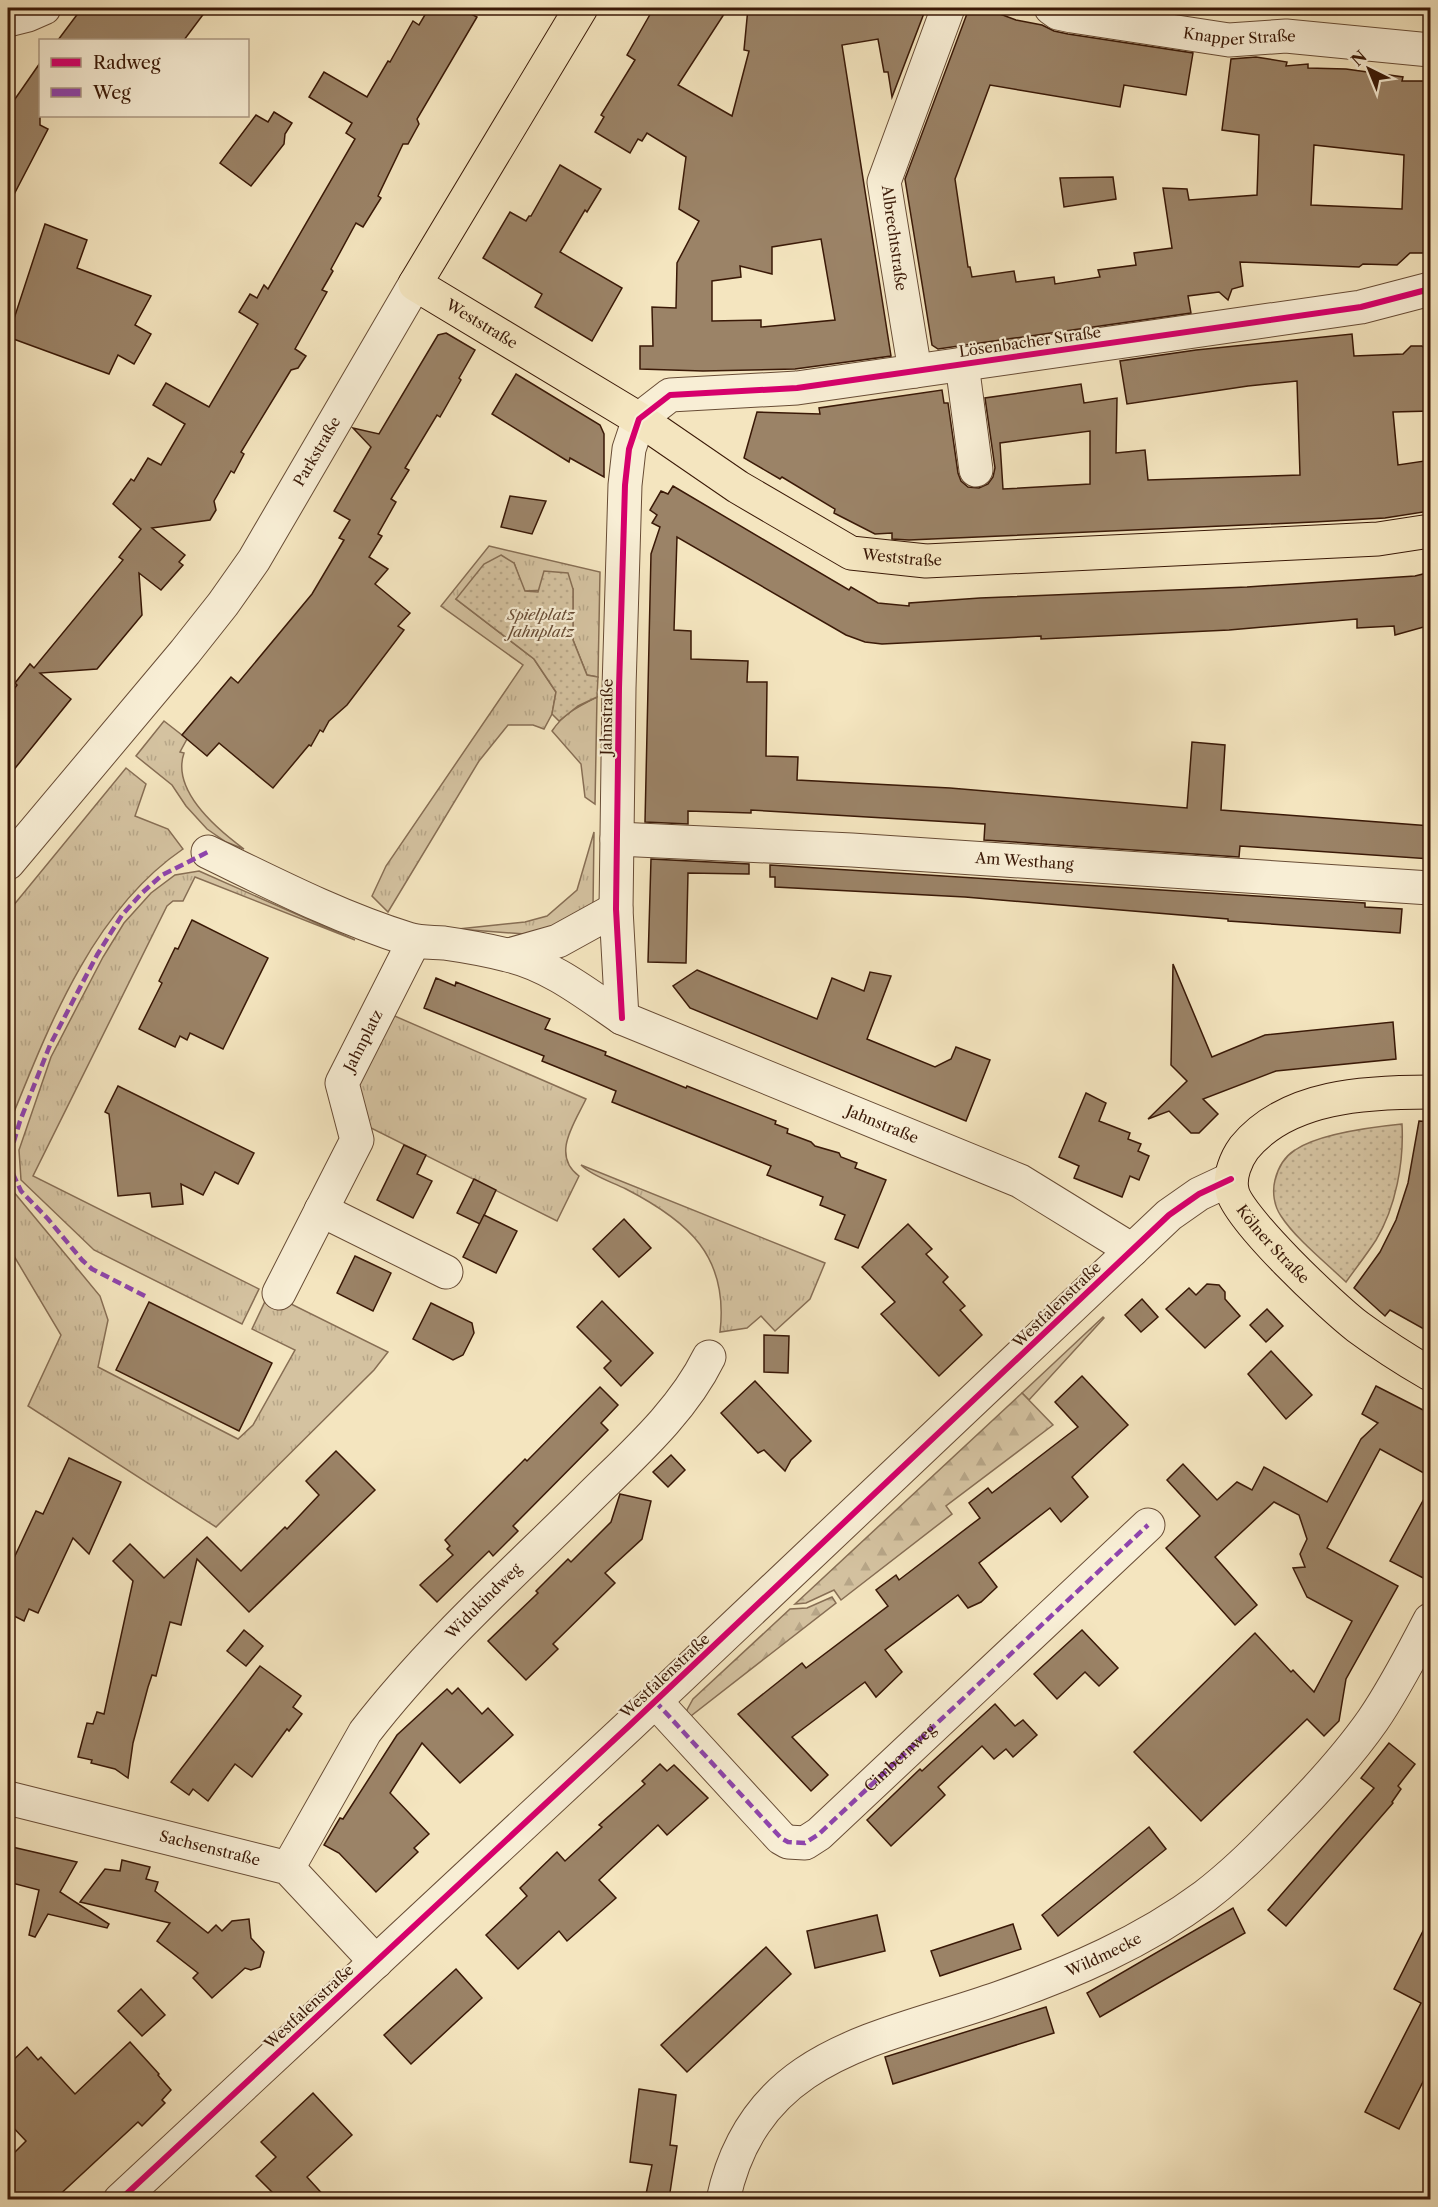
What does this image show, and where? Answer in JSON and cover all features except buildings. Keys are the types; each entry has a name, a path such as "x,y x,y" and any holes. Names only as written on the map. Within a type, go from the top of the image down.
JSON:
{"main road":[{"name":"Parkstraße","path":"415,284 581,8"},
{"name":"Weststraße","path":"415,284 639,419 738,487 851,553 926,561 1378,539 1431,531"},
{"path":"1231,1179 1238,1156 1250,1141 1259,1131 1283,1116 1320,1104 1363,1095 1431,1092"},
{"name":"Kölner Straße","path":"1231,1179 1234,1197 1250,1220 1324,1298 1356,1326 1431,1374"}],"street":[{"path":"8,20 44,8"},
{"name":"Albrechtstraße","path":"915,371 884,182 948,8"},
{"name":"Knapper Straße","path":"1051,8 1058,13 1071,16 1229,40 1286,36 1431,50"},
{"name":"Parkstraße","path":"8,863 191,644 254,560 415,284"},
{"name":"Lösenbacher Straße","path":"639,419 670,395 797,388 1361,307 1431,289"},
{"path":"962,364 970,426 961,448 969,470"},
{"name":"Jahnstraße","path":"622,1018 616,909 625,485 629,449 639,419"},
{"name":"Am Westhang","path":"617,838 852,850 1431,888"},
{"name":"Jahnstraße","path":"208,852 323,908 364,925 414,941 443,943 509,955 544,969 575,986 622,1018 1020,1181 1132,1250"},
{"name":"Jahnstraße","path":"509,955 558,941 616,909"},
{"name":"Jahnplatz","path":"279,1293 357,1140 342,1083 414,941"},
{"name":"Westfalenstraße","path":"120,2199 1004,1374 1082,1295 1185,1202 1231,1179"},
{"path":"321,1210 446,1272"},
{"name":"Widukindweg","path":"288,1868 365,1732 377,1716 425,1661 649,1438 696,1382 709,1357"},
{"name":"Cimbernweg","path":"655,1701 782,1838 795,1844 805,1843 819,1834 1148,1526"},
{"name":"Wildmecke","path":"723,2199 732,2167 753,2125 770,2104 805,2071 850,2047 997,1999 1089,1964 1132,1941 1205,1896 1261,1847 1337,1768 1374,1718 1431,1620"},
{"name":"Sachsenstraße","path":"8,1798 288,1868"},
{"path":"288,1868 376,1962"}],"green space":[{"path":"489,546 600,572 598,677 587,675 573,640 573,589 524,591 514,563 456,599 534,659 556,692 552,714 544,729 533,725 508,725 479,761 388,912 372,896 386,866 523,665 441,606"},
{"name":"Spielplatz Jahnplatz","path":"501,555 514,563 525,591 538,592 544,571 568,573 573,589 573,640 587,675 598,677 597,697 578,706 559,721 552,714 556,692 534,659 456,599 484,564"},
{"path":"597,697 595,804 585,797 581,764 552,731 566,715"},
{"path":"164,721 187,739 180,752 184,753 182,767 184,781 190,795 221,831 244,849 226,842 207,829 186,806 172,785 136,756"},
{"path":"126,768 146,784 135,816 168,829 183,849 151,875 123,905 98,938 57,1012 8,1127 8,912"},
{"path":"594,832 593,907 552,929 525,934 458,929 525,922 547,916 577,890"},
{"path":"199,871 355,940 195,877 183,901 173,901 167,906 33,1176 259,1289 242,1324 94,1250 21,1180 19,1150 51,1057 103,957 124,923 151,893 175,875"},
{"path":"390,1014 586,1099 571,1129 566,1149 571,1168 579,1176 557,1221 367,1126 356,1084"},
{"path":"1402,1124 1402,1154 1394,1199 1376,1240 1346,1282 1302,1242 1281,1216 1274,1199 1276,1176 1288,1156 1318,1139"},
{"path":"581,1165 825,1263 810,1299 775,1331 761,1316 747,1328 720,1332 721,1305 718,1282 711,1262 700,1244 668,1214"},
{"path":"8,1185 100,1296 108,1320 98,1367 238,1439 253,1425 295,1350 252,1329 269,1293 388,1352 374,1370 216,1527 28,1406 61,1335 8,1246"},
{"path":"1104,1318 1029,1400 1022,1393"},
{"path":"1022,1393 1053,1425 946,1506 952,1514 841,1600 834,1590 806,1603 795,1604"},
{"path":"832,1597 836,1603 687,1719 687,1710 693,1699 790,1609 807,1608"}],"marked path":[{"path":"145,1296 92,1269 82,1260 21,1191 13,1174 11,1151 20,1121 50,1045 97,955 122,915 162,875 208,852"},
{"path":"655,1701 781,1838 788,1842 805,1843 819,1834 1148,1525"}],"cycle path":[{"path":"622,1018 616,909 619,688 625,485 629,449 639,419 670,395 797,388 1361,307 1430,289"},
{"path":"120,2200 630,1725 1169,1215 1199,1194 1231,1179"}]}
